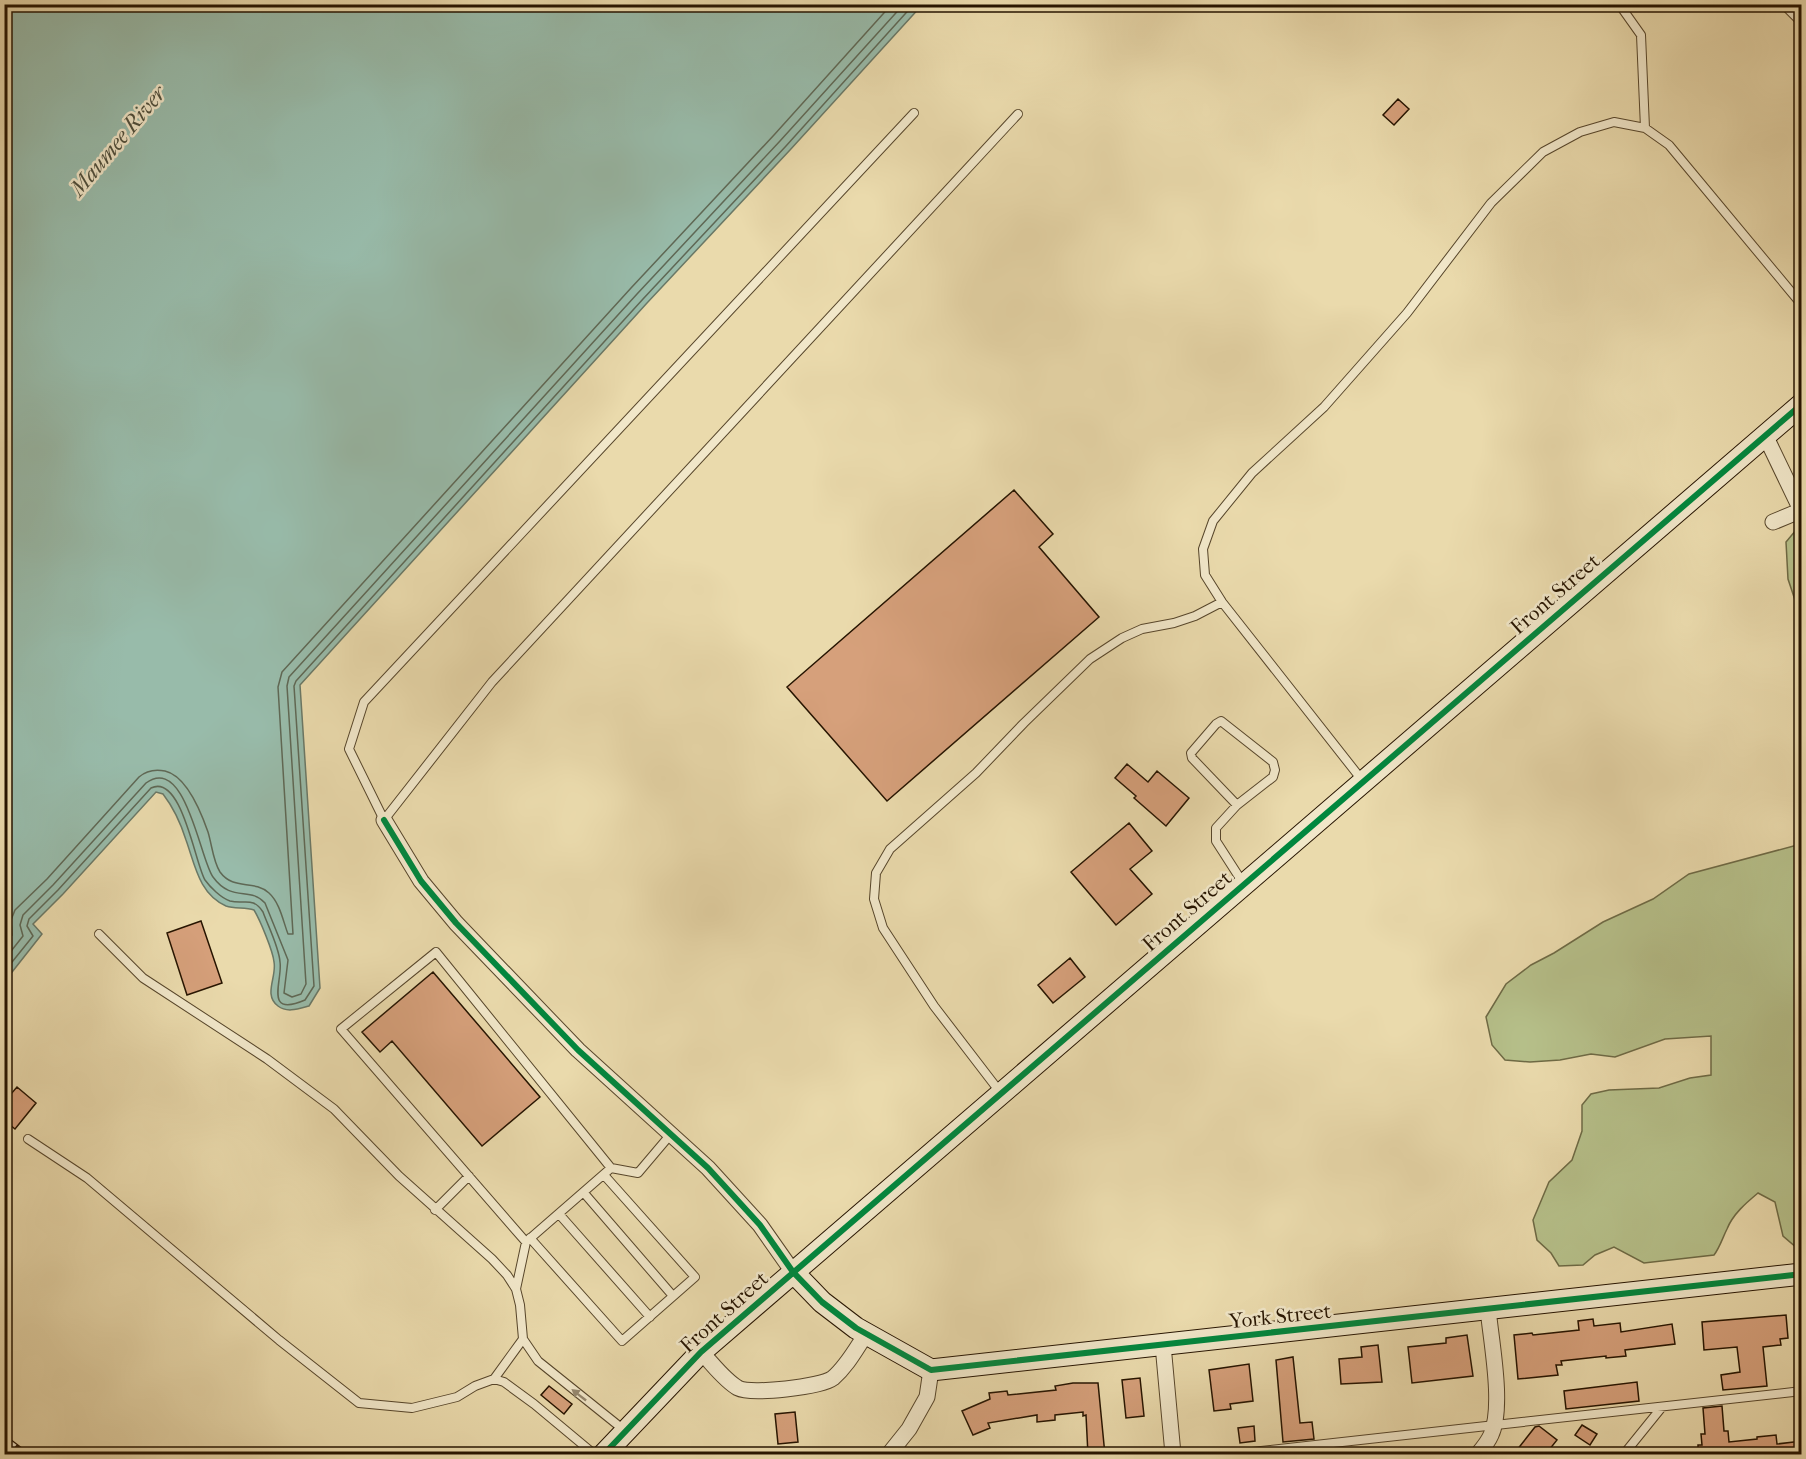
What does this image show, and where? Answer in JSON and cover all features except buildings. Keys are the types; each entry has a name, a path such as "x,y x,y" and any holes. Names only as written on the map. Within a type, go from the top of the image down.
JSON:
{"street":[{"name":"Front Street","path":"604,1455 701,1352 1802,404"},
{"path":"1765,435 1801,510 1773,522"},
{"path":"384,820 421,881 456,923 578,1050 708,1168 760,1225 793,1272 822,1302 866,1334 931,1370 927,1397 909,1429 889,1455"},
{"name":"York Street","path":"931,1370 1802,1274"},
{"path":"1479,1455 1492,1434 1497,1403 1488,1309"},
{"path":"701,1352 738,1388 751,1391 815,1384 830,1380 843,1368 866,1334"},
{"path":"1163,1345 1173,1455"}],"lane":[{"path":"1619,4 1641,35 1645,128"},
{"path":"1783,4 1802,22"},
{"path":"914,113 364,702 349,749 384,820 492,682 1018,114"},
{"path":"1362,781 1222,602 1205,576 1203,549 1213,521 1252,473 1324,407 1407,313 1491,203 1544,152 1580,132 1614,122 1645,128 1669,145 1802,305"},
{"path":"1000,1094 934,1006 883,928 874,899 876,873 890,849 976,773 1090,659 1122,638 1142,629 1195,616 1222,602"},
{"path":"1238,805 1192,758 1191,753 1221,721 1273,762 1275,770 1273,777 1238,805 1216,828 1216,841 1243,884"},
{"path":"99,934 143,978 267,1059 334,1109 435,1210 492,1258 516,1289 523,1339 538,1361 625,1431"},
{"path":"604,1175 695,1277 622,1341 469,1176 341,1029 436,952 611,1168 638,1173 671,1134"},
{"path":"28,1139 87,1178 279,1340 359,1403 412,1408 457,1397 475,1386 494,1379 523,1339"},
{"path":"516,1289 528,1240 611,1168"},
{"path":"435,1210 469,1176"},
{"path":"584,1193 673,1296"},
{"path":"559,1214 650,1317"},
{"path":"494,1379 504,1382 534,1404 594,1455"},
{"path":"1234,1455 1802,1391"},
{"path":"1624,1455 1662,1407"},
{"path":"1328,1455 1336,1443"}],"green space":[{"path":"1801,524 1801,618 1788,579 1786,542"},
{"path":"1801,844 1802,1219 1797,1248 1783,1236 1775,1202 1758,1193 1733,1218 1714,1255 1644,1263 1614,1247 1595,1255 1583,1265 1559,1266 1551,1253 1537,1240 1533,1220 1549,1182 1572,1160 1582,1131 1582,1105 1591,1094 1609,1090 1659,1088 1690,1078 1711,1075 1711,1036 1665,1039 1615,1057 1591,1054 1560,1060 1530,1062 1505,1060 1492,1045 1486,1017 1506,984 1531,965 1603,922 1653,899 1689,874"}],"water":[{"name":"Maumee River","path":"5,4 922,5 300,685 320,988 309,1006 289,1010 281,1008 274,1002 271,997 273,957 254,910 226,906 210,894 195,869 182,828 173,810 163,794 156,792 33,924 42,934 5,981"}],"railway":[{"path":"4,1438 25,1454"}],"cycle path":[{"path":"604,1454 701,1352 1802,404"},
{"path":"384,820 421,881 456,923 578,1050 708,1168 760,1225 793,1272 822,1302 856,1328 931,1370 1802,1274"}]}
